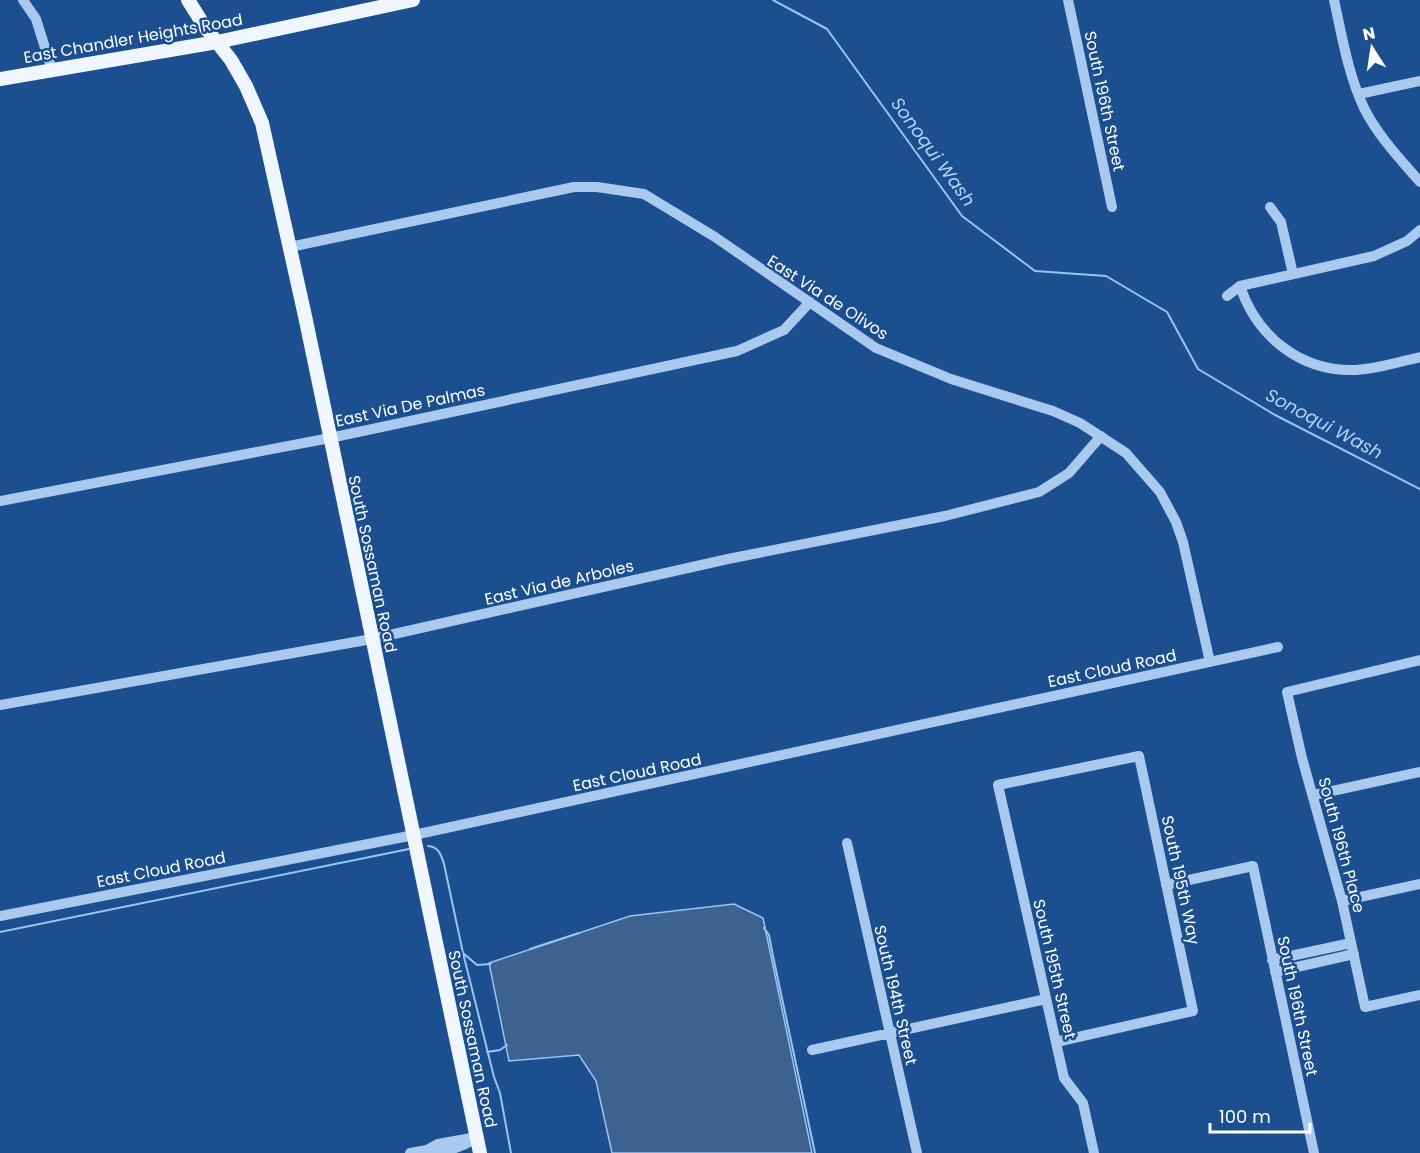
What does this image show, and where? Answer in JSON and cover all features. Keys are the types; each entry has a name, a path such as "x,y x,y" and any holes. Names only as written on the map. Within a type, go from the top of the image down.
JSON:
{"main road":[{"name":"South Sossaman Road","path":"188,0 231,60 260,115 290,247 480,1153"},
{"name":"East Chandler Heights Road","path":"0,79 217,42 412,0"}],"street":[{"path":"23,0 36,19 52,70"},
{"name":"South 196th Street","path":"1068,0 1112,207"},
{"path":"1334,0 1344,48 1364,107 1380,134 1420,182"},
{"path":"1359,94 1420,81"},
{"name":"East Via de Olivos","path":"290,247 574,187 597,186 644,194 715,237 876,348 951,379 1053,411 1080,423 1126,453 1160,492 1176,522 1183,542 1210,662"},
{"path":"1269,207 1281,222 1293,273"},
{"path":"1227,296 1240,286 1374,256 1407,241 1420,230"},
{"path":"1240,286 1251,313 1272,340 1286,351 1317,366 1357,370 1420,357"},
{"name":"East Via De Palmas","path":"0,501 330,438 737,351 784,330 810,302"},
{"name":"East Via de Arboles","path":"0,705 372,639 728,559 945,516 1039,492 1069,473 1101,436"},
{"name":"East Cloud Road","path":"0,916 414,835 1278,647"},
{"name":"South 196th Place","path":"1420,660 1287,692 1302,758 1342,901 1365,1007 1420,995"},
{"name":"South 195th Way","path":"998,785 1139,756 1193,1011 1056,1042"},
{"path":"1314,795 1420,772"},
{"name":"South 195th Street","path":"998,785 1064,1078 1083,1103 1094,1153"},
{"name":"South 194th Street","path":"847,843 917,1153"},
{"name":"South 196th Street","path":"1166,885 1253,866 1314,1153"},
{"path":"1342,901 1420,884"},
{"path":"1328,948 1330,960"},
{"path":"1272,960 1328,948 1353,949"},
{"path":"1275,972 1330,960 1353,949"},
{"path":"812,1050 1047,999"},
{"path":"410,1153 427,1150 440,1152 462,1147 477,1137"}],"water":[{"path":"734,904 763,918 812,1153 612,1153 596,1081 579,1055 509,1061 489,963 630,916"}],"waterway":[{"name":"Sonoqui Wash","path":"773,0 827,29 962,216 1035,271 1106,276 1167,312 1198,369 1275,415 1420,489"},
{"path":"428,846 437,850 444,864 463,953 500,1093 511,1153"},
{"path":"0,932 409,849"},
{"path":"764,928 769,935 815,1153"},
{"path":"530,949 579,933"},
{"path":"463,953 477,965 491,964"},
{"path":"487,1052 500,1050 507,1045"}]}
